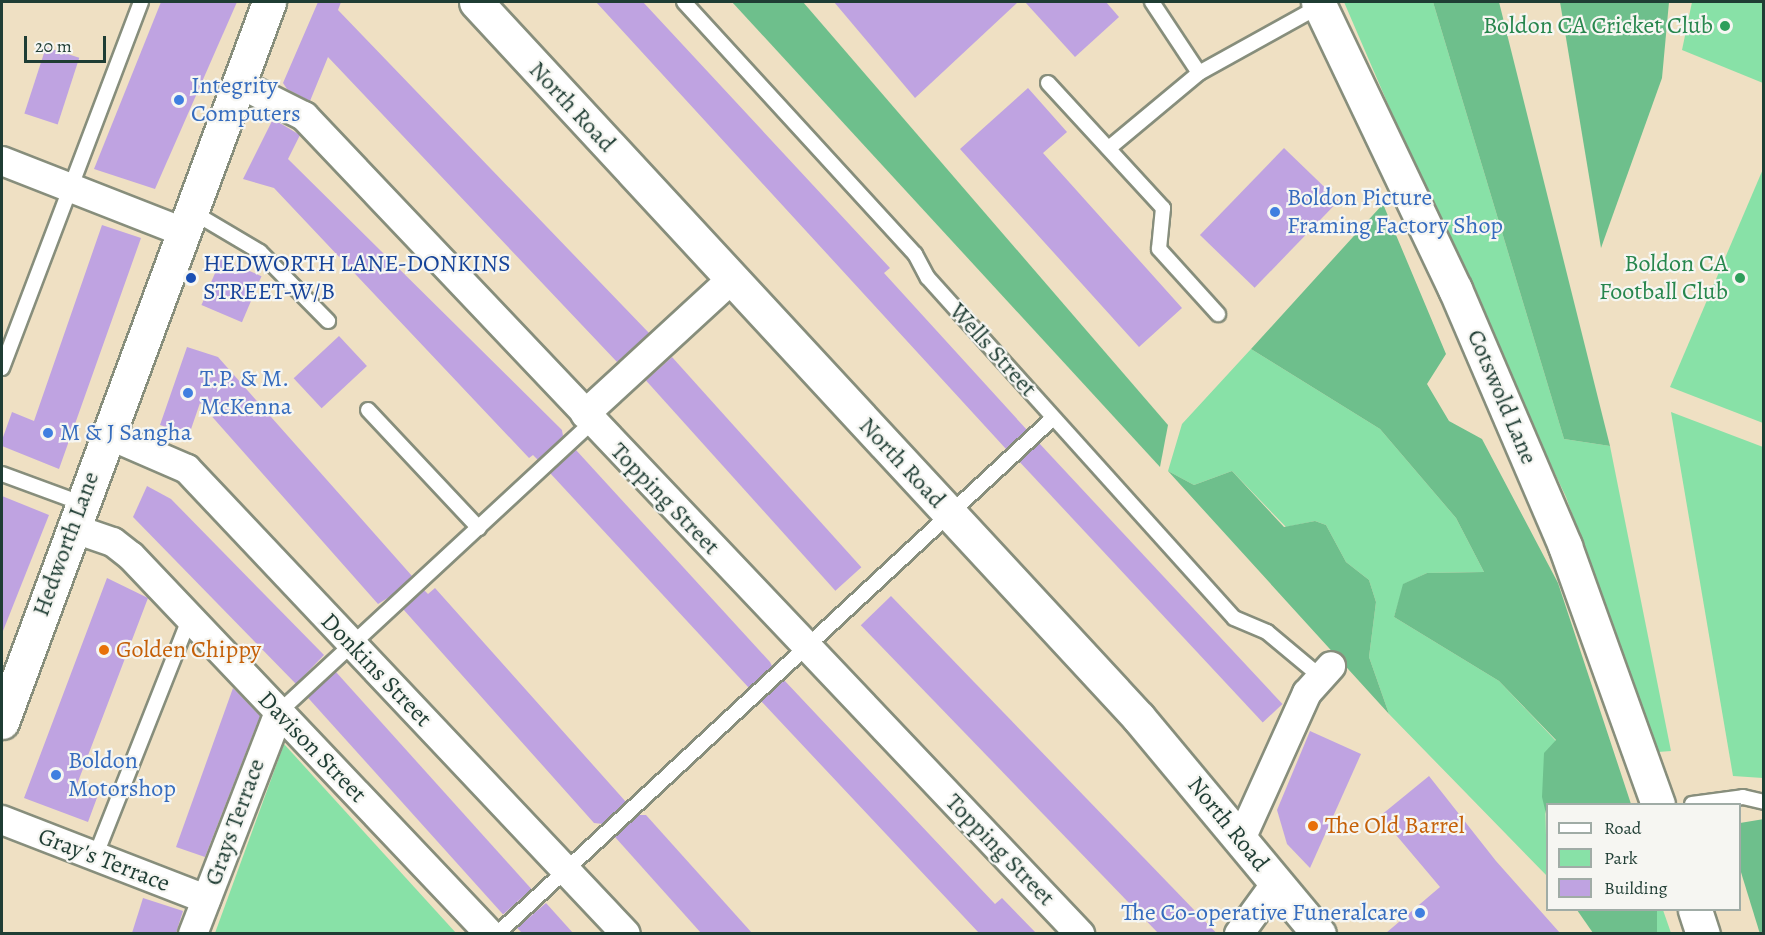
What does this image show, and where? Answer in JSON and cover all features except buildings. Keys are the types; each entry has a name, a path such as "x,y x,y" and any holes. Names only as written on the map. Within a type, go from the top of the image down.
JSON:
{"street":[{"name":"Hedworth Lane","path":"2,722 106,434 269,2"},
{"name":"North Road","path":"479,3 1139,718 1319,933"},
{"name":"Cotswold Lane","path":"1319,4 1455,289 1551,513 1658,803"},
{"name":"Topping Street","path":"238,83 298,110 588,418 1080,933"},
{"path":"2,160 71,188 185,221"},
{"path":"588,418 732,279"},
{"name":"Donkins Street","path":"106,434 188,469 626,933"},
{"name":"Davison Street","path":"77,516 121,547 490,933"},
{"path":"1241,839 1307,693 1326,671"},
{"name":"Grays Terrace","path":"193,933 279,712"},
{"name":"Gray's Terrace","path":"2,820 206,899"},
{"path":"1239,933 1276,883"},
{"path":"1696,911 1703,933"}],"lane":[{"path":"2,368 141,2"},
{"name":"Wells Street","path":"684,2 915,254 928,278 1234,618 1267,632 1326,671"},
{"path":"1152,2 1199,73"},
{"path":"1109,148 1199,73 1319,4"},
{"path":"1048,83 1163,208 1159,249 1218,314"},
{"path":"185,221 260,252 328,321"},
{"path":"368,410 479,528"},
{"path":"279,712 479,528 588,418"},
{"path":"497,933 804,645 1053,418"},
{"path":"2,474 77,516"},
{"path":"95,857 190,617"},
{"path":"1700,803 1743,798 1764,802"}],"green space":[{"path":"732,2 803,2 1168,425 1160,467"},
{"path":"1344,2 1433,2 1564,439 1610,446 1671,751 1658,752 1566,497 1459,269"},
{"path":"1433,2 1499,2 1610,446 1564,439"},
{"path":"1560,2 1669,2 1662,78 1601,248"},
{"name":"Boldon CA Cricket Club","path":"1692,2 1763,2 1763,83 1682,50"},
{"name":"Boldon CA Football Club","path":"1763,169 1763,423 1670,387"},
{"path":"1383,204 1446,354 1427,384 1449,421 1482,439 1558,583 1631,803 1546,803 1546,814 1542,797 1544,753 1556,740 1499,681 1394,617 1403,584 1427,573 1484,572 1456,518 1380,429 1251,349"},
{"path":"1251,349 1380,429 1456,518 1484,572 1427,573 1404,584 1394,617 1499,681 1556,741 1544,754 1546,875 1389,714 1369,657 1376,602 1369,580 1346,562 1326,525 1315,521 1286,527 1232,471 1194,485 1168,471 1182,424"},
{"path":"1671,412 1763,447 1763,778 1733,776"},
{"path":"1168,471 1194,485 1232,471 1284,527 1315,521 1326,525 1346,562 1369,580 1376,602 1369,657 1389,714"},
{"path":"284,744 456,933 215,933"},
{"path":"1764,819 1764,933 1760,934 1741,872 1741,823"},
{"path":"1578,911 1657,911 1657,933 1593,933"},
{"path":"1657,911 1663,911 1671,933 1657,933"}],"place":[{"name":"Boldon CA Cricket Club","path":"1725,26"},
{"name":"Integrity Computers","path":"179,100"},
{"name":"Boldon Picture Framing Factory Shop","path":"1275,212"},
{"name":"HEDWORTH LANE-DONKINS STREET-W/B","path":"191,278"},
{"name":"Boldon CA Football Club","path":"1740,278"},
{"name":"T.P. & M. McKenna","path":"188,393"},
{"name":"M & J Sangha","path":"48,433"},
{"name":"Golden Chippy","path":"104,650"},
{"name":"Boldon Motorshop","path":"56,775"},
{"name":"The Old Barrel","path":"1313,826"},
{"name":"The Co-operative Funeralcare","path":"1420,913"}]}
